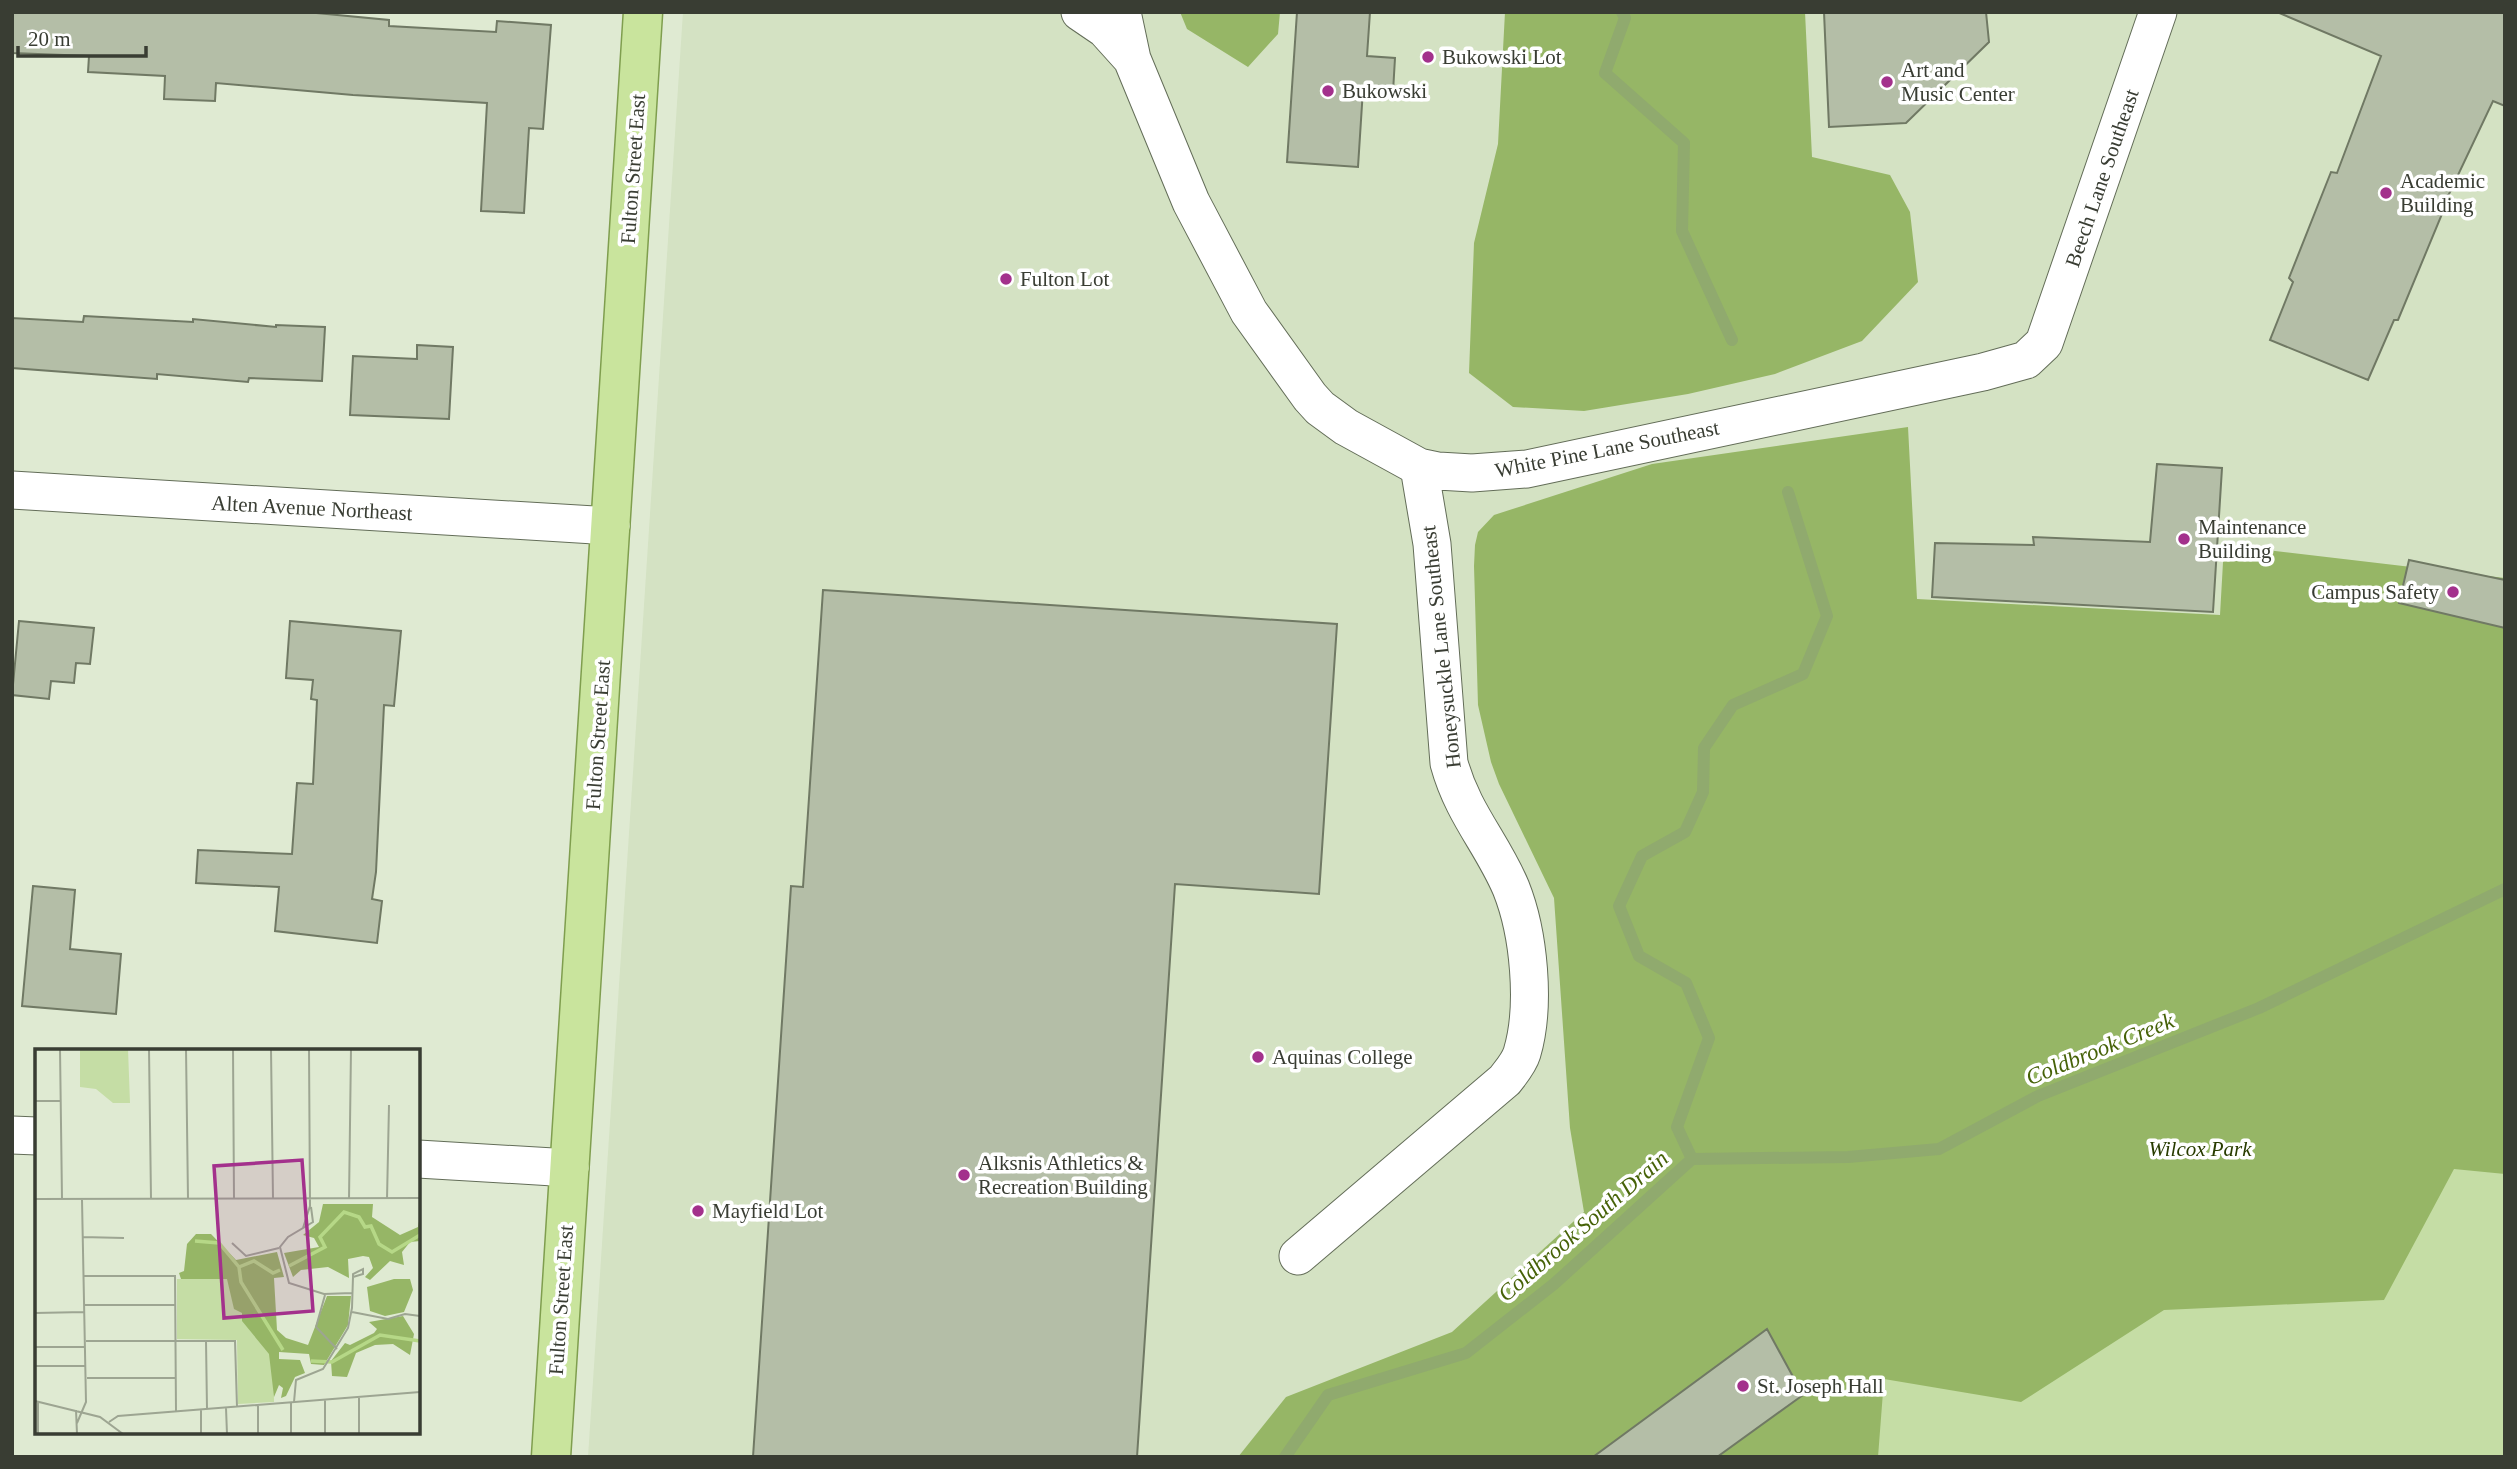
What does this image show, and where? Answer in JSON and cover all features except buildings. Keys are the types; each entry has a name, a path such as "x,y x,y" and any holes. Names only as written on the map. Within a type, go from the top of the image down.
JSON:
{"main road":[{"name":"Fulton Street East","path":"551,1457 643,12"}],"street":[{"name":"White Pine Lane Southeast","path":"1080,12 1105,29 1132,59"},
{"name":"White Pine Lane Southeast","path":"1122,12 1132,59 1191,202 1259,329 1321,408 1360,436 1419,467 1472,473 1527,469 2012,365 2026,360 2044,343"},
{"name":"Beech Lane Southeast","path":"2044,343 2158,12"},
{"name":"Honeysuckle Lane Southeast","path":"1298,1256 1505,1080 1521,1055 1525,1038 1528,981 1520,917 1510,887 1460,797 1449,763 1433,555 1419,467"},
{"name":"Alten Avenue Northeast","path":"12,491 611,526"},
{"path":"12,1135 35,1136"},
{"path":"420,1159 570,1168"}],"shaded area":[{"name":"Aquinas College","path":"683,12 2505,12 2505,656 1873,1457 588,1457"}],"green space":[{"path":"1180,12 1280,12 1278,34 1248,67 1187,29"},
{"path":"1505,12 1805,12 1812,157 1890,175 1910,212 1918,282 1862,341 1775,374 1688,394 1584,411 1513,407 1469,373 1474,243 1498,144"},
{"path":"1908,427 1917,599 2220,615 2224,545 2505,578 2505,1174 2454,1169 2384,1300 2164,1310 2021,1402 1884,1379 1878,1457 1238,1457 1286,1397 1452,1332 1584,1212 1570,1128 1554,898 1499,784 1478,705 1474,566 1478,532 1494,515 1652,464"},
{"name":"Wilcox Park","path":"1932,622 2505,656 2505,1457 1873,1457"}],"waterway":[{"name":"Coldbrook South Drain","path":"1622,12 1625,18 1605,73 1684,143 1682,231 1732,340"},
{"name":"Coldbrook South Drain","path":"1285,1457 1328,1395 1466,1353 1554,1284 1692,1159 1677,1127 1709,1038 1686,983 1639,956 1619,906 1642,856 1685,832 1703,792 1704,748 1733,705 1803,674 1827,616 1788,492"},
{"name":"Coldbrook Creek","path":"1692,1159 1848,1157 1939,1149 2038,1096 2259,1008 2505,889"}],"place":[{"name":"Bukowski Lot","path":"1428,57"},
{"name":"Art and Music Center","path":"1887,82"},
{"name":"Bukowski","path":"1328,91"},
{"name":"Academic Building","path":"2386,193"},
{"name":"Fulton Lot","path":"1006,279"},
{"name":"Maintenance Building","path":"2184,539"},
{"name":"Campus Safety","path":"2453,592"},
{"name":"Aquinas College","path":"1258,1057"},
{"name":"Alksnis Athletics & Recreation Building","path":"964,1175"},
{"name":"Mayfield Lot","path":"698,1211"},
{"name":"St. Joseph Hall","path":"1743,1386"}]}
